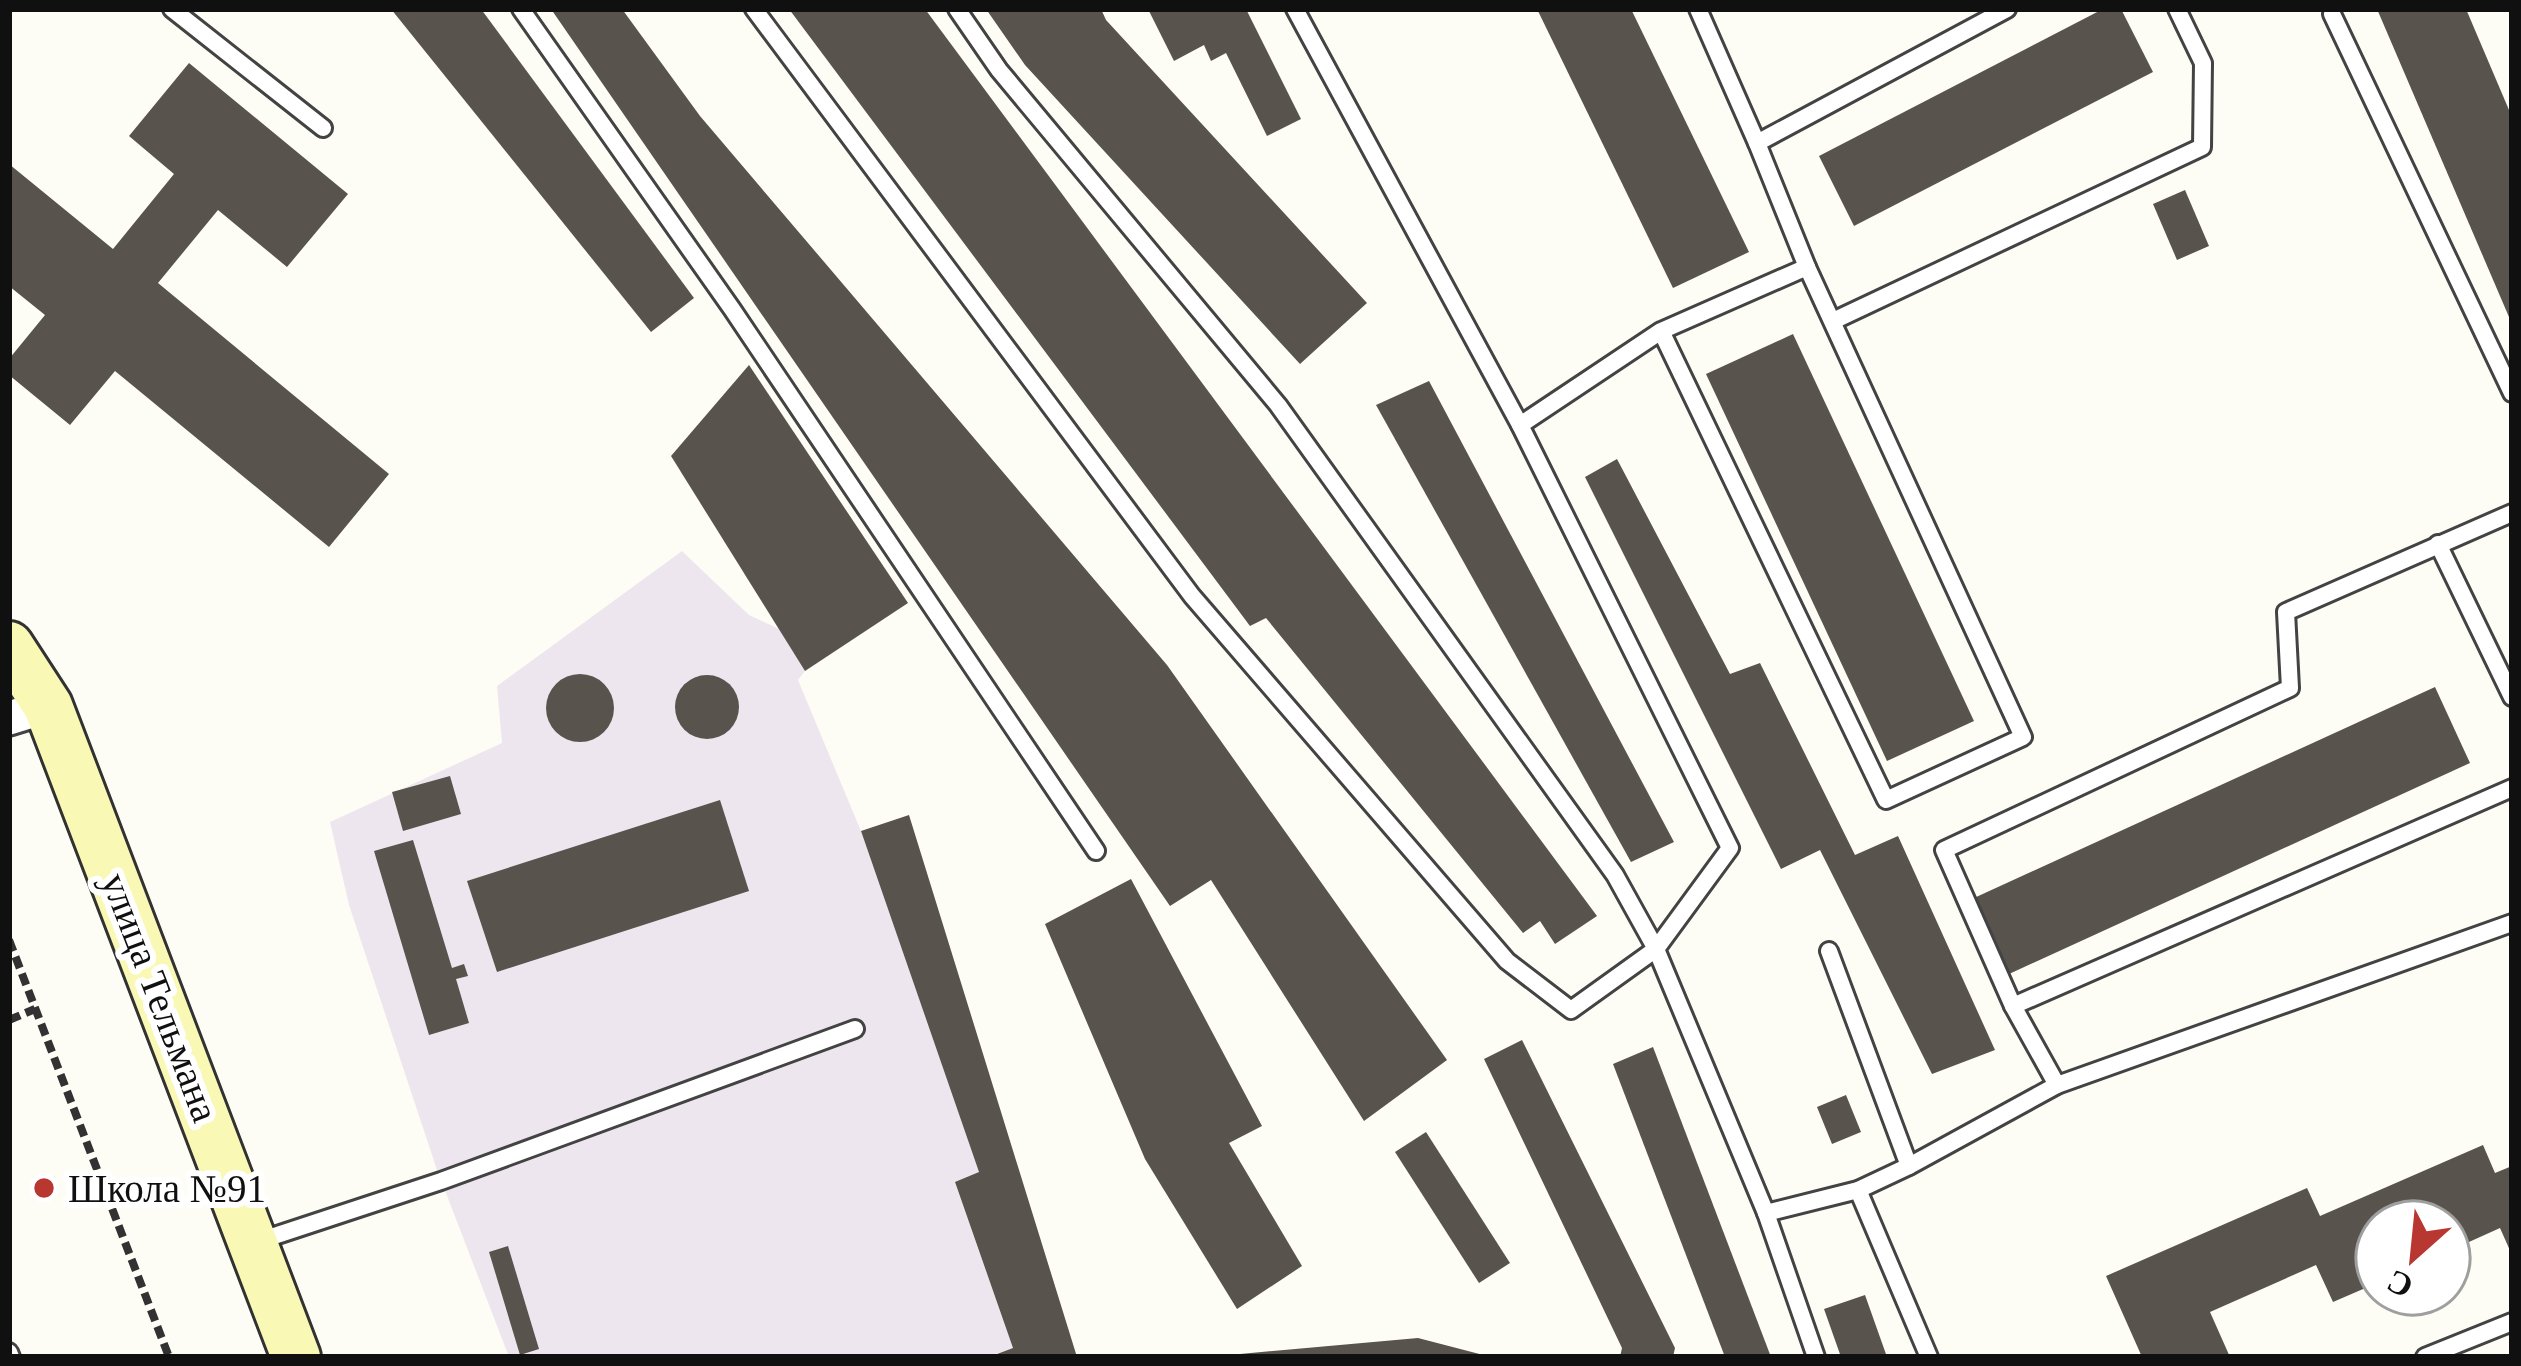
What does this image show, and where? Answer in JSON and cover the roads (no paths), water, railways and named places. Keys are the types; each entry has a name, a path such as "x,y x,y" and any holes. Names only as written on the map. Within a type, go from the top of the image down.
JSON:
{"main road":[{"name":"улица Тельмана","path":"9,646 28,712 256,1242 296,1357"}],"lane":[{"path":"172,9 323,128"},
{"path":"521,9 732,309 1096,851"},
{"path":"754,9 1192,596 1507,961 1571,1010 1656,949 1730,848 1520,425 1295,9"},
{"path":"957,9 999,70 1279,405 1615,875 1656,949 1766,1213 1816,1357"},
{"path":"1661,331 1886,800 2023,737 1807,267 1698,9"},
{"path":"1757,143 2007,9"},
{"path":"1832,321 2203,147 2203,63 2177,9"},
{"path":"2332,14 2512,393"},
{"path":"1520,425 1661,331 1807,267"},
{"path":"2057,1085 2013,1006 1944,850 2290,688 2286,612 2512,513"},
{"path":"2438,544 2512,697"},
{"path":"2013,1006 2512,788"},
{"path":"1766,1213 1858,1190 2057,1085 2512,923"},
{"path":"1829,951 1909,1166"},
{"path":"256,1242 441,1181 855,1029"},
{"path":"1858,1190 1929,1357"},
{"path":"2425,1357 2512,1322"}],"place":[{"name":"Школа №91","path":"44,1188"}]}
